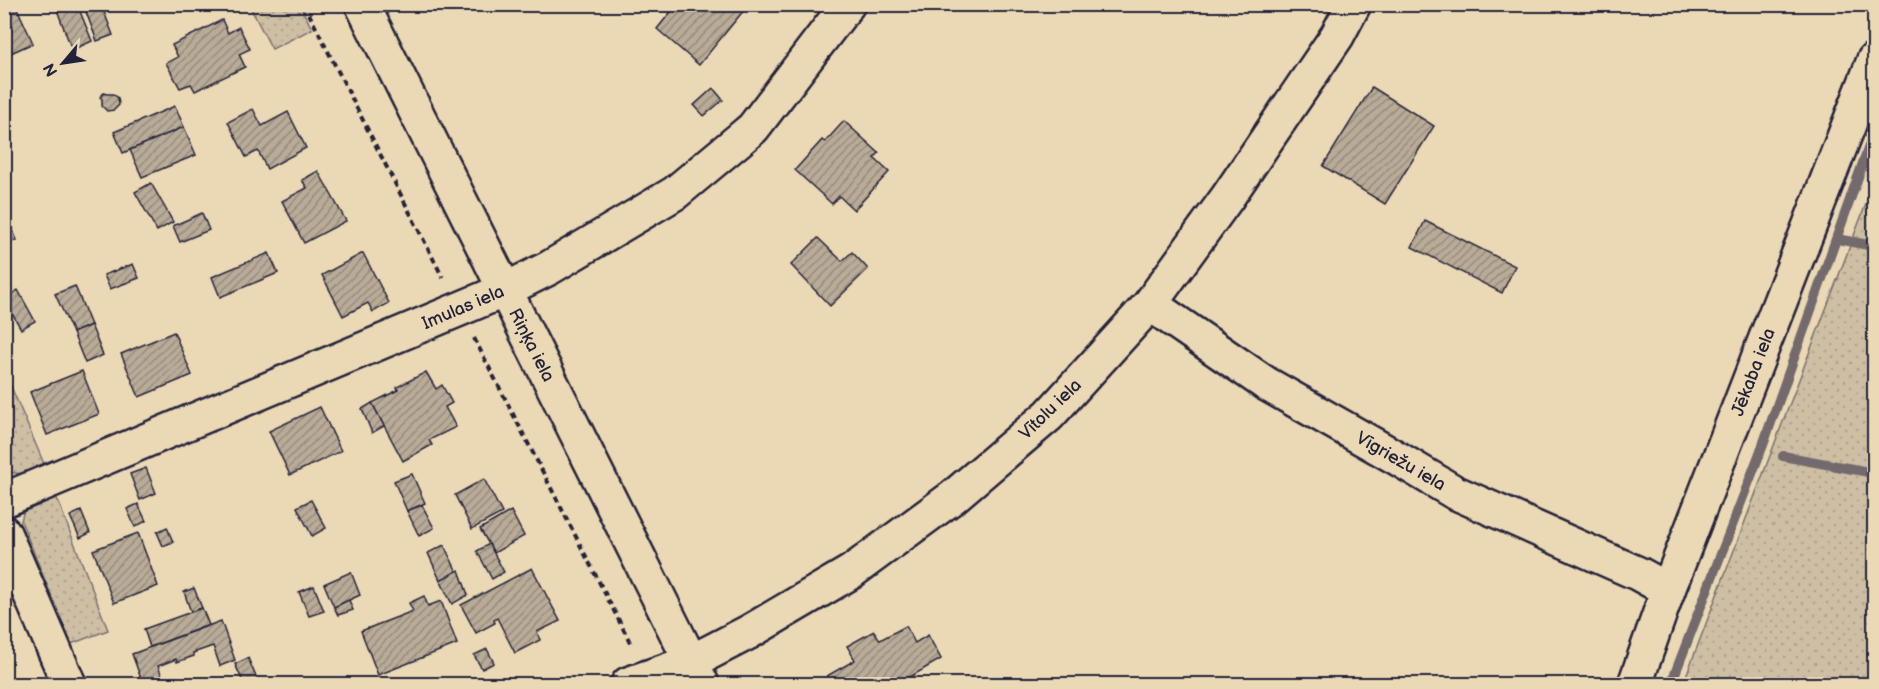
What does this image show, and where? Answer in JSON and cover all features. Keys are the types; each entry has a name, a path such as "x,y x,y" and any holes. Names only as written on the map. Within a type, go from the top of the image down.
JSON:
{"street":[{"name":"Riņķa iela","path":"362,4 696,673"},
{"name":"Imulas iela","path":"4,500 505,290 549,268 675,193 753,128 848,4"},
{"name":"Vītolu iela","path":"638,681 696,673 749,632 851,572 953,497 1049,415 1150,304 1240,179 1337,36 1354,4"},
{"name":"Jēkaba iela","path":"1635,684 1668,590 1875,60"},
{"name":"Vīgriežu iela","path":"1150,304 1265,383 1454,492 1639,574 1668,590"},
{"path":"4,533 69,684"}],"path":[{"path":"304,4 458,309 638,681"}],"shaded area":[{"path":"249,5 300,5 312,29 272,49"},
{"path":"1874,183 1874,684 1683,684"},
{"path":"4,370 45,466 25,474 5,472"},
{"path":"53,488 108,630 71,644 21,521 25,506"}],"building":[{"path":"77,4 92,41 72,50 57,10"},
{"path":"83,4 101,4 113,35 97,41"},
{"path":"677,4 749,4 699,65 657,29"},
{"path":"17,8 33,43 4,56 4,13"},
{"path":"222,20 228,33 239,27 250,49 239,54 245,67 195,91 191,84 180,88 166,63 178,57 172,45"},
{"path":"1372,87 1434,126 1385,204 1323,166"},
{"path":"713,88 723,100 704,116 694,105"},
{"path":"104,93 113,94 118,98 119,105 114,110 107,111 102,106 100,97"},
{"path":"175,106 184,127 123,153 114,132"},
{"path":"253,109 262,126 288,112 306,148 267,169 258,151 246,157 228,122"},
{"path":"844,121 879,153 874,158 889,172 854,210 839,196 832,204 795,170 822,140 825,142"},
{"path":"184,127 196,155 142,177 130,150"},
{"path":"318,171 346,221 304,243 282,201 307,188 302,180"},
{"path":"151,183 173,222 157,231 135,192"},
{"path":"4,209 17,240 4,245"},
{"path":"202,213 209,230 180,242 173,226"},
{"path":"1425,221 1515,266 1502,293 1412,247"},
{"path":"818,238 842,261 852,252 868,269 830,306 791,265"},
{"path":"269,253 278,273 220,297 212,277"},
{"path":"363,253 389,303 373,312 368,303 343,316 322,275"},
{"path":"133,264 139,278 110,289 104,275"},
{"path":"75,286 91,325 73,333 55,294"},
{"path":"18,290 35,321 21,329 4,299"},
{"path":"91,325 103,355 85,363 73,333"},
{"path":"174,332 192,375 139,397 121,354"},
{"path":"82,371 99,414 47,435 30,392"},
{"path":"426,372 436,389 442,385 452,403 445,407 456,427 429,440 432,445 403,461 372,403"},
{"path":"372,403 384,426 372,433 362,409"},
{"path":"320,407 341,451 290,475 269,431"},
{"path":"146,468 156,493 140,500 130,474"},
{"path":"412,474 425,503 407,511 394,481"},
{"path":"484,479 502,513 472,529 455,495"},
{"path":"311,500 326,528 312,536 297,507"},
{"path":"138,504 146,521 135,527 127,509"},
{"path":"422,505 434,528 419,536 407,511"},
{"path":"81,511 90,533 80,538 70,516"},
{"path":"511,511 524,536 494,553 480,529"},
{"path":"167,527 173,542 163,546 157,532"},
{"path":"138,533 158,586 114,603 93,550"},
{"path":"489,544 504,572 492,579 477,551"},
{"path":"444,545 457,572 440,580 428,553"},
{"path":"532,568 560,621 537,632 540,640 515,653 497,618 494,620 495,623 476,633 461,605"},
{"path":"459,570 468,595 452,604 440,580"},
{"path":"351,572 360,595 334,607 324,584"},
{"path":"314,586 324,611 309,616 299,592"},
{"path":"194,588 202,608 191,612 184,592"},
{"path":"424,596 428,606 441,601 457,644 378,675 361,631 413,611 409,603"},
{"path":"349,600 353,610 338,615 334,607"},
{"path":"202,608 209,625 150,647 144,629"},
{"path":"221,621 235,660 220,666 213,646 193,653 194,656 177,662 176,659 158,666 165,684 143,684 132,654"},
{"path":"906,626 915,643 928,635 941,659 898,684 832,684 827,676 855,660 847,646 874,631 880,640"},
{"path":"487,649 494,663 482,669 474,655"},
{"path":"248,658 259,684 244,684 235,664"}],"waterway":[{"path":"1671,684 1763,445 1874,132"},
{"path":"1842,240 1874,246"},
{"path":"1783,456 1874,473"}]}
